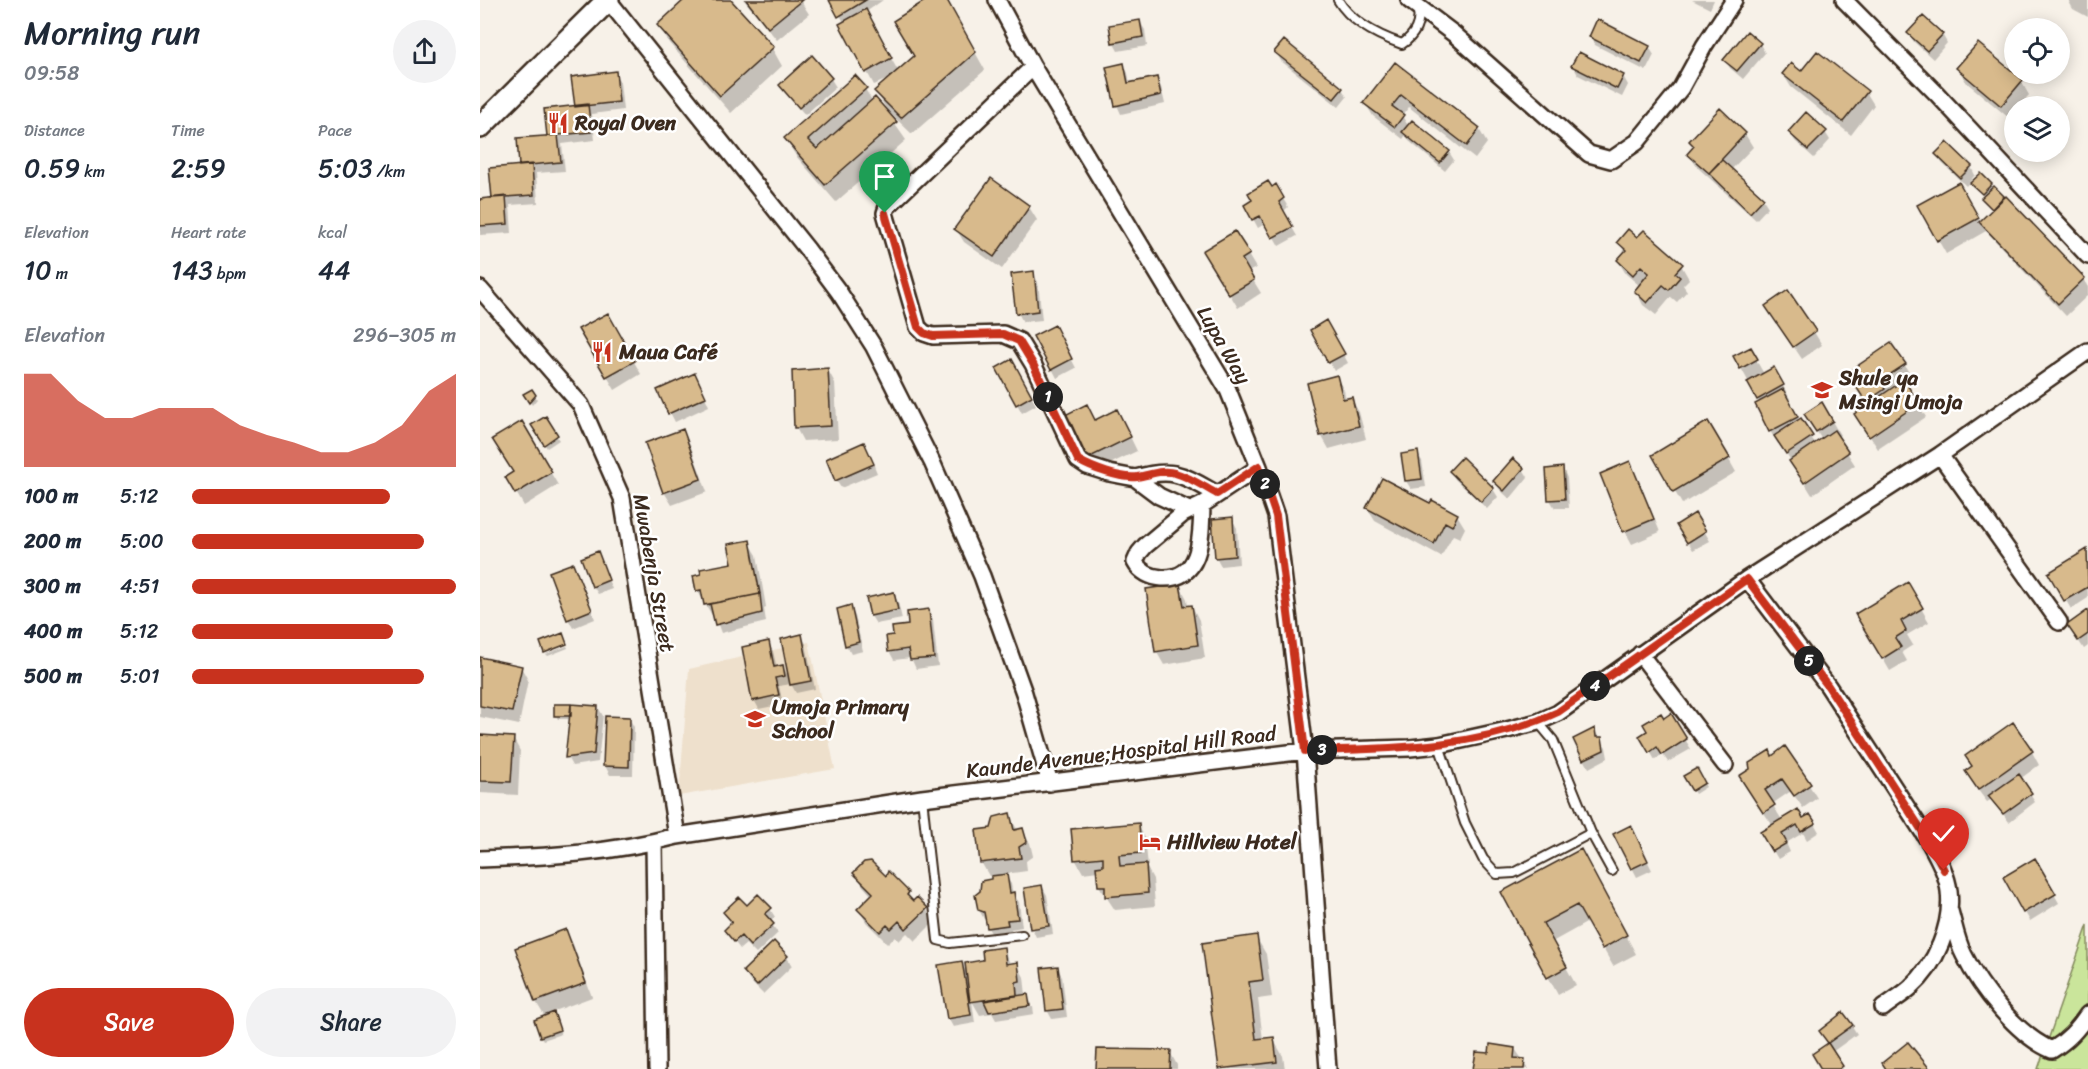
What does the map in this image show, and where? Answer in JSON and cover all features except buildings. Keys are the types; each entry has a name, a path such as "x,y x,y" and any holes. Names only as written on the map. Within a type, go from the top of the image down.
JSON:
{"main road":[{"path":"480,127 608,0"}],"street":[{"path":"608,0 807,249 839,292 874,347 932,462 982,576 1024,693 1050,783"},
{"name":"Lupa Way","path":"997,0 1033,67 1228,390 1259,466 1276,516 1305,751 1328,1069"},
{"path":"1413,3 1454,34 1589,154 1611,160 1637,142 1681,88 1704,46 1734,0"},
{"path":"1844,0 1937,94 2088,256"},
{"path":"1033,67 887,207 885,213 918,327 924,333 933,336 1003,334 1019,341 1033,364 1078,460 1087,466 1109,473 1135,478 1159,496 1196,508"},
{"name":"Mwabenja Street","path":"480,289 581,405 622,498 677,836"},
{"name":"Kaunde Avenue;Hospital Hill Road","path":"480,859 544,857 654,842 677,836 922,798 1305,751 1439,745 1538,722 1558,712 1747,579 1940,455 2088,351"},
{"path":"1940,455 2059,622"},
{"path":"1196,508 1199,542 1192,567 1177,577 1166,578 1157,577 1139,569 1135,562 1139,553 1172,523 1259,466"},
{"path":"1135,478 1156,472 1173,472 1217,494"},
{"path":"1747,579 1828,686 1930,843 1944,870 1949,890 1949,908 1942,942 1934,958 1911,987 1883,1008"},
{"path":"1640,654 1725,765"},
{"path":"654,842 657,1069"},
{"path":"1949,908 1963,954 1980,981 2005,1012 2041,1045 2052,1050 2072,1037 2088,1014"}],"lane":[{"path":"1338,0 1360,23 1402,44 1409,39 1418,25 1419,14 1413,3"},
{"path":"1538,722 1553,740 1591,833 1611,871"},
{"path":"1439,745 1465,823 1483,859 1497,874 1514,873 1591,833"},
{"path":"922,798 938,940 950,943 1022,935"}],"shaded area":[{"name":"Umoja Primary School","path":"809,642 835,769 679,796 689,669"}],"green space":[{"path":"2088,925 2088,1069 2038,1069"}],"place":[{"name":"Royal Oven","path":"558,123"},
{"name":"Maua Café","path":"602,352"},
{"name":"Shule ya Msingi Umoja","path":"1822,390"},
{"name":"Umoja Primary School","path":"755,719"},
{"name":"Hillview Hotel","path":"1150,842"}],"route":[{"path":"885,213 918,327 924,333 933,336 1003,334 1019,341 1033,364 1078,460 1087,466 1109,473 1135,478 1156,472 1173,472 1217,494 1259,466 1276,516 1305,751 1439,745 1538,722 1558,712 1747,579 1828,686 1892,782 1944,870"}]}
